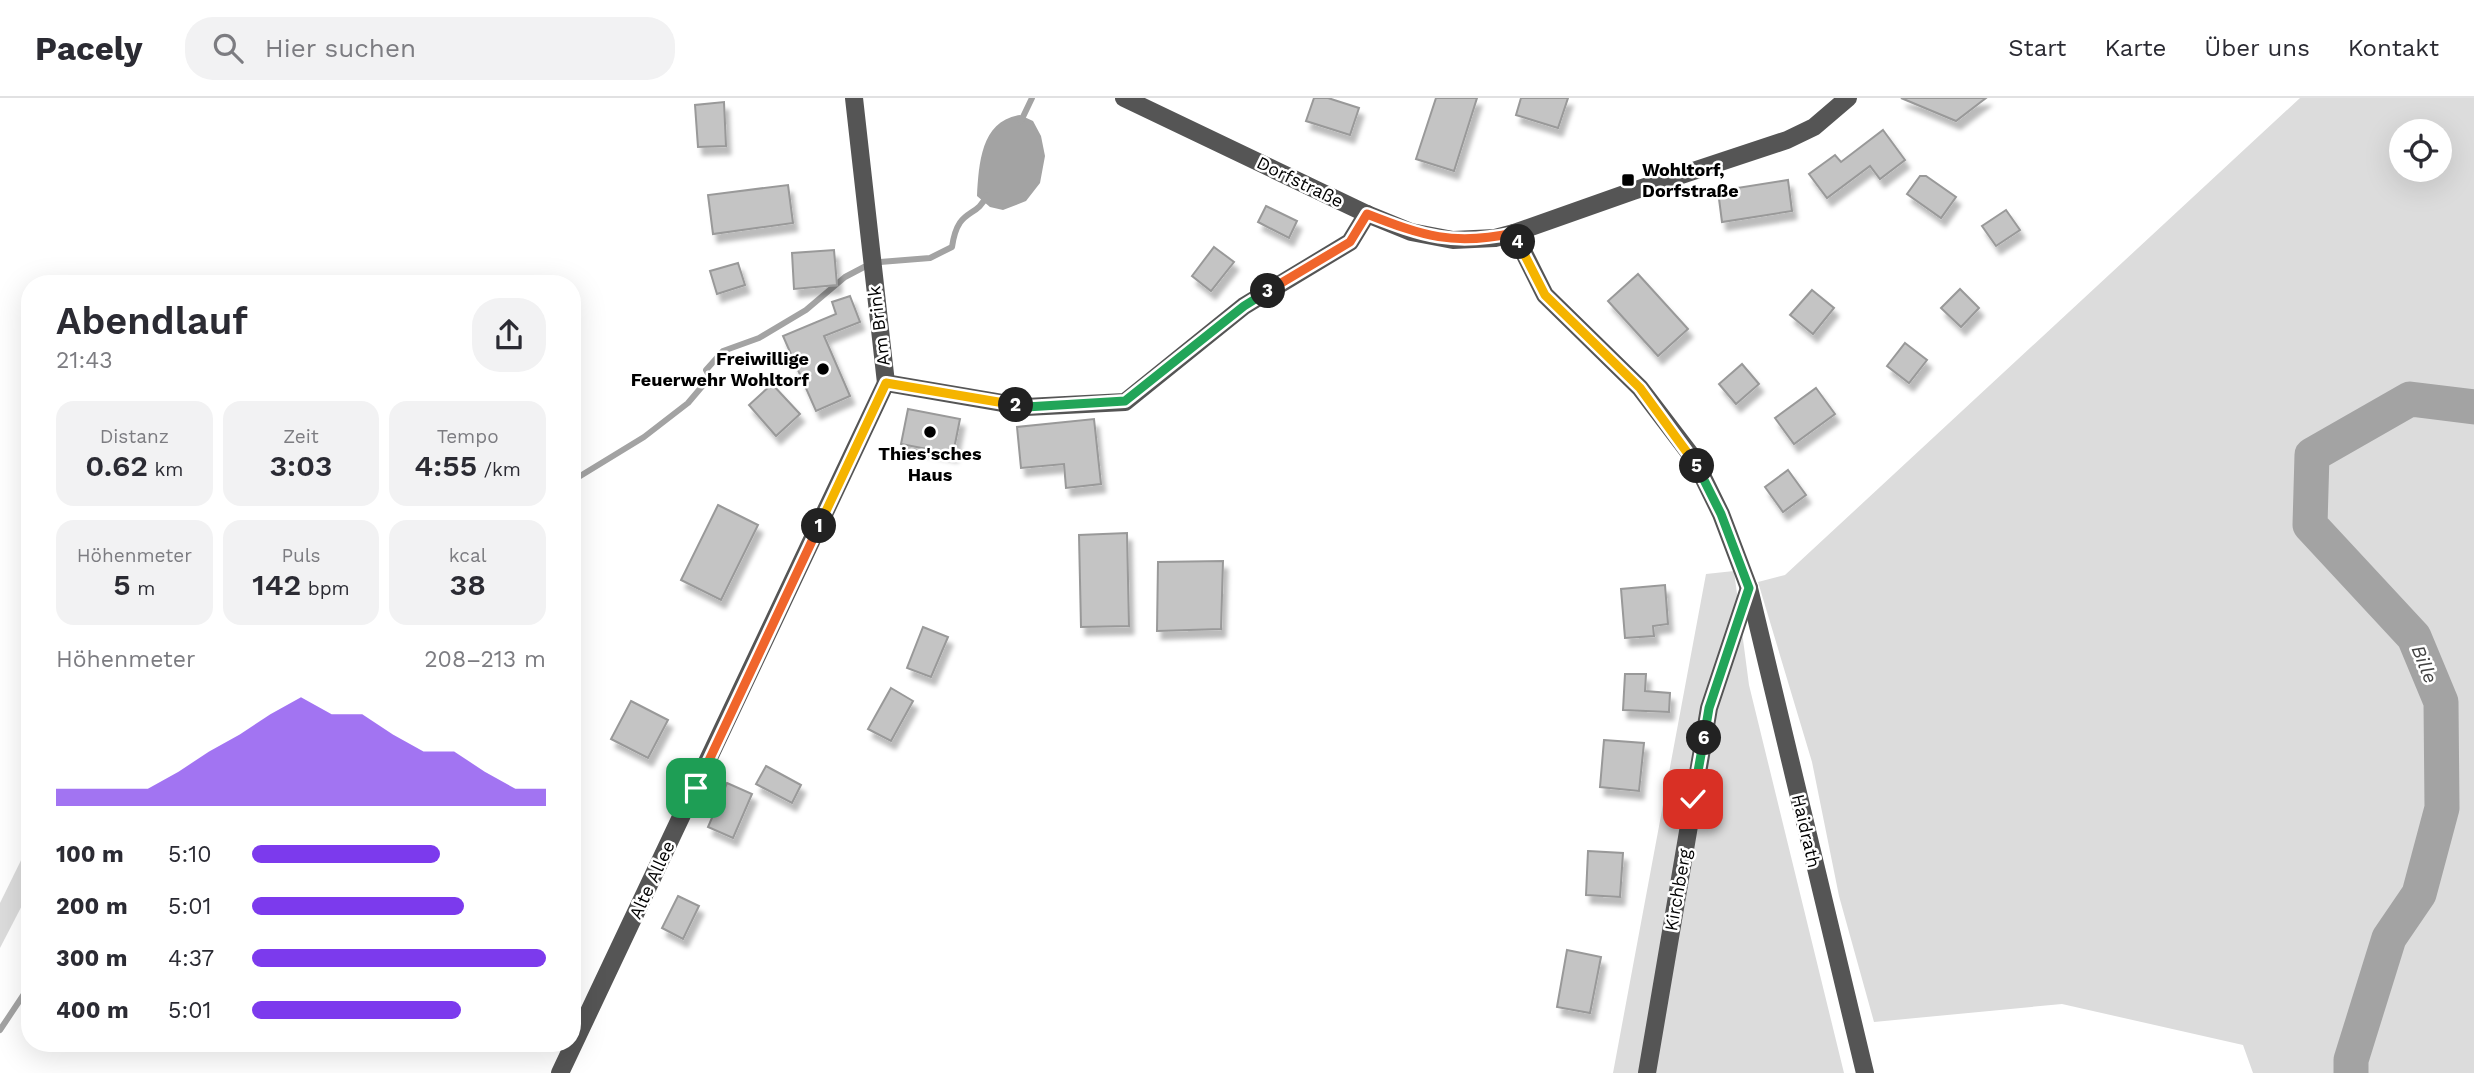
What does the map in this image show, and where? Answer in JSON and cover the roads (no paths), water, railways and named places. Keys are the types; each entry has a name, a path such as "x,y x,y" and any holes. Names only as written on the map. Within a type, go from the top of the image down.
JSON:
{"street":[{"name":"Am Brink","path":"854,98 886,383 1026,407 1125,401 1244,306 1350,242 1367,214"},
{"name":"Dorfstraße","path":"1124,98 1367,214 1411,232 1453,240 1514,233 1787,141 1814,127 1848,98"},
{"path":"1514,233 1545,295 1640,388 1694,459 1721,514 1749,588"},
{"name":"Alte Allee","path":"581,1029 886,383"},
{"name":"Kirchberg","path":"1647,1073 1709,708 1749,588"},
{"name":"Haidrath","path":"1749,588 1865,1073"},
{"name":"Alte Allee","path":"560,1073 570,1052"}],"waterway":[{"path":"1021,121 1032,98"},
{"path":"880,262 930,258 952,247 958,225 983,203 987,195"},
{"path":"581,476 644,437 688,403 710,377 706,370 723,351 759,338 806,310 845,277 864,267"},
{"name":"Bille","path":"2351,1073 2351,1060 2389,938 2419,894 2442,808 2441,702 2414,637 2310,525 2312,455 2410,399 2474,407"},
{"path":"0,1030 21,998"}],"place":[{"name":"Wohltorf, Dorfstraße","path":"1628,180"},
{"name":"Freiwillige Feuerwehr Wohltorf","path":"823,369"},
{"name":"Thies'sches Haus","path":"930,432"}]}
